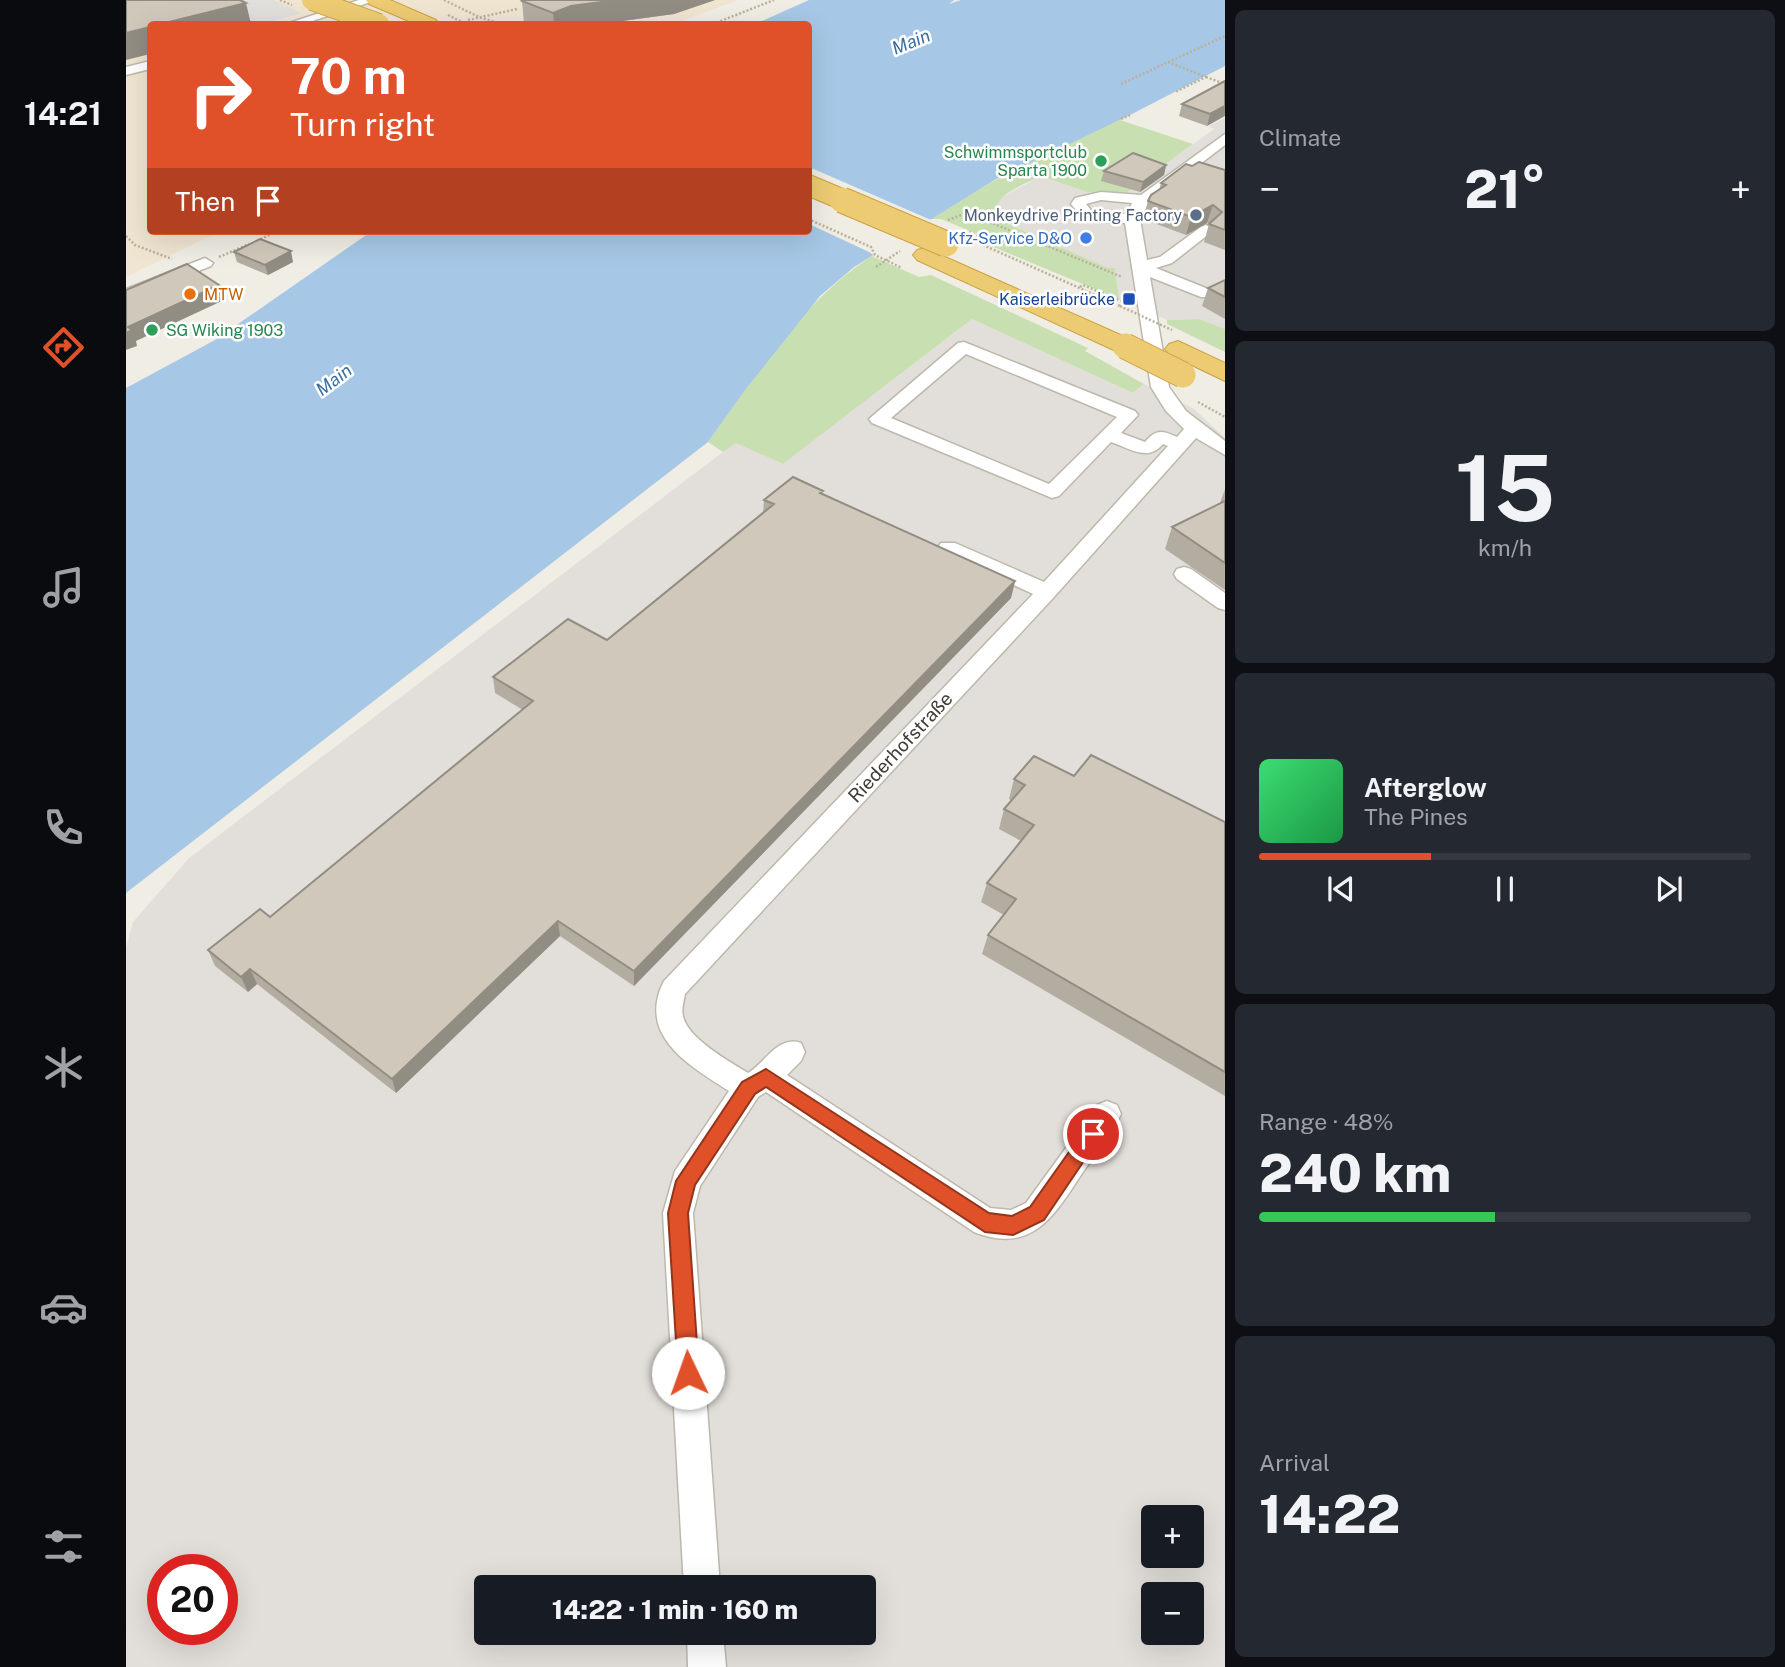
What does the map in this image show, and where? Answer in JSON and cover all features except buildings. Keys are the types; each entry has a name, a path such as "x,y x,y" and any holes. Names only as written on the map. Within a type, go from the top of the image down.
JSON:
{"highway":[{"path":"345,0 393,21"},
{"path":"373,0 440,14"},
{"path":"412,0 440,14"},
{"path":"312,9 366,21"},
{"path":"812,188 931,242 1121,319 1177,351 1225,373"},
{"path":"812,205 931,242"},
{"path":"1177,351 1225,397"}],"street":[{"path":"296,21 312,9 373,0"},
{"path":"126,71 147,66"},
{"path":"1225,138 1144,200 1132,219 1160,387 1168,404 1194,429 1225,449"},
{"path":"1132,219 1090,218 1078,204 1092,196 1144,200"},
{"path":"1142,276 1206,230"},
{"path":"126,295 205,263"},
{"path":"1142,276 1207,294"},
{"path":"964,347 1129,415 1108,435 1052,492 878,419 964,347"},
{"name":"Riederhofstraße","path":"1107,1114 1037,1213 1013,1225 985,1222 757,1082 690,1048 675,1031 669,1018 673,989 1047,592 1194,429"},
{"path":"1108,435 1149,449 1160,436 1179,443"},
{"path":"948,547 1047,592"},
{"path":"1184,574 1225,603"},
{"path":"701,1575 678,1213 686,1181 757,1082 790,1052"},
{"path":"706,1645 707,1667"}],"path":[{"path":"721,21 774,0"},
{"path":"468,20 517,9"},
{"path":"440,14 492,21"},
{"path":"1121,83 1225,36"},
{"path":"1168,62 1225,84"},
{"path":"1175,92 1206,77"},
{"path":"1218,81 1225,78"},
{"path":"1121,119 1130,115"},
{"path":"876,267 931,242 954,217 964,214 975,216 1106,272 1142,276"},
{"path":"812,221 871,247 875,255 902,268"},
{"path":"969,232 978,236 983,245 1079,287 1083,285 1121,319 1177,351"},
{"path":"205,263 268,235"},
{"path":"126,236 135,245 167,257"},
{"path":"1197,402 1225,417"}],"shaded area":[{"path":"126,0 738,0 682,21 147,21 147,235 212,235 126,277"},
{"path":"196,0 274,0 301,13 273,21 238,21"},
{"path":"1225,118 1225,329 1199,319 1167,320 1119,299 1115,268 1108,268 1008,224 996,209 1004,196 1041,176 1087,192 1125,194 1214,129 1209,126"},
{"path":"972,319 1133,393 1144,384 1194,409 1225,438 1225,1667 126,1667 126,948 133,922 189,858 736,442 783,464"}],"green space":[{"path":"1120,120 1193,144 1125,194 1087,192 1041,176 1006,194 997,207 1008,224 1108,268 1115,268 1119,299 986,244 987,238 941,219 929,219 1019,166"},
{"path":"872,256 919,277 931,275 1088,348 1085,351 1144,384 1133,393 972,319 783,464 736,443 723,452 708,442 762,366 802,317 824,294"},
{"path":"1199,319 1225,329 1225,352 1167,324 1167,320"}],"water":[{"name":"Main","path":"809,0 954,0 949,4 961,0 1225,0 1225,66 996,179 854,267 820,296 745,390 708,442 126,893 126,388 215,340 366,235 812,235 812,21 762,21"}],"pier":[{"path":"812,168 931,220 936,219 876,257 812,225"}],"place":[{"name":"Schwimmsportclub Sparta 1900","path":"1101,161"},
{"name":"Monkeydrive Printing Factory","path":"1196,215"},
{"name":"Kfz-Service D&O","path":"1086,238"},
{"name":"MTW","path":"190,294"},
{"name":"Kaiserleibrücke","path":"1129,299"},
{"name":"SG Wiking 1903","path":"152,330"}],"route":[{"path":"688,1373 678,1213 686,1181 748,1088 766,1077 985,1222 1013,1225 1037,1213 1093,1134"}]}
